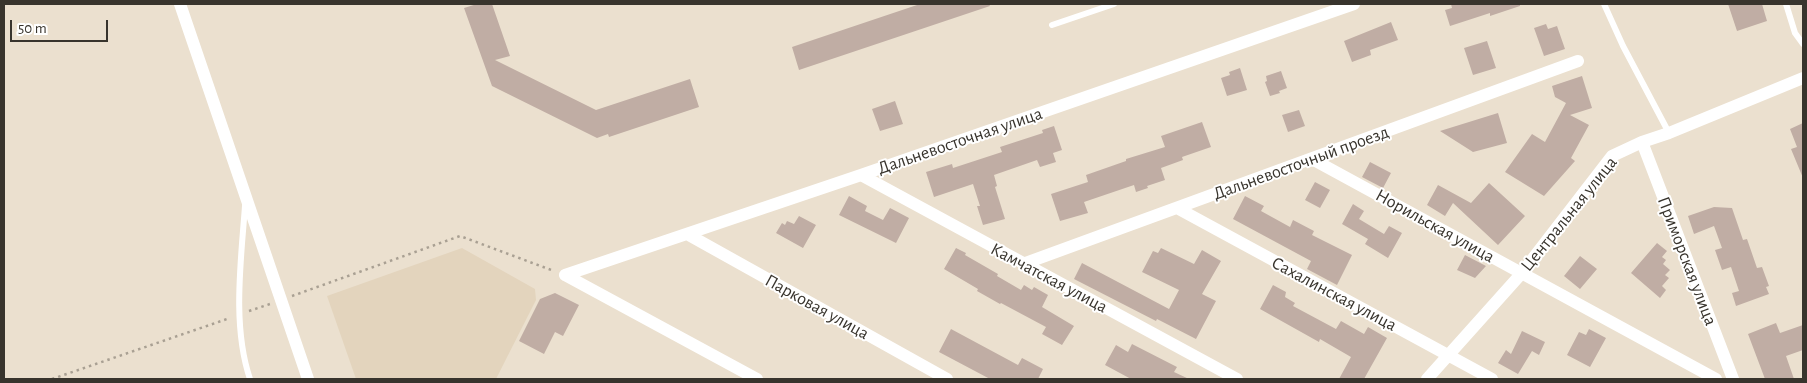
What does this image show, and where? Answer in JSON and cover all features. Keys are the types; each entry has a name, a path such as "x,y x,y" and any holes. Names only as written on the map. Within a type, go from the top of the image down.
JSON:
{"street":[{"path":"180,4 308,379"},
{"name":"Дальневосточная улица","path":"566,275 861,176 1354,4"},
{"name":"Дальневосточный проезд","path":"1023,264 1578,62"},
{"name":"Центральная улица","path":"1427,379 1521,274 1612,156 1642,142 1669,133 1803,78"},
{"name":"Приморская улица","path":"1642,142 1733,379"},
{"name":"Норильская улица","path":"1312,159 1716,379"},
{"name":"Камчатская улица","path":"861,176 1237,379"},
{"name":"Сахалинская улица","path":"1177,208 1492,379"},
{"name":"Парковая улица","path":"688,234 947,379"},
{"path":"566,275 756,379"}],"lane":[{"path":"1052,25 1104,5 1114,4"},
{"path":"1604,4 1623,46 1669,133"},
{"path":"1786,4 1795,32 1803,44"},
{"path":"246,197 241,255 240,326 250,379"}],"path":[{"path":"52,379 460,236 566,275"}],"shaded area":[{"path":"462,248 535,289 536,300 496,379 356,379 327,296"}],"building":[{"path":"477,4 492,4 510,56 495,60 596,110 690,79 699,107 609,137 608,134 597,138 492,86 464,8"},
{"path":"920,4 989,4 990,6 799,70 792,47"},
{"path":"1451,4 1520,4 1520,6 1490,16 1490,13 1450,26 1445,10 1452,8"},
{"path":"1728,4 1762,4 1767,21 1737,31"},
{"path":"1391,22 1398,40 1370,50 1371,55 1352,62 1344,41"},
{"path":"1546,24 1548,29 1557,26 1565,49 1544,56 1534,28"},
{"path":"1487,41 1496,68 1473,75 1464,48"},
{"path":"1240,68 1247,90 1227,96 1221,78 1230,75 1229,72"},
{"path":"1281,71 1287,88 1279,91 1280,93 1270,96 1265,82 1267,81 1266,76"},
{"path":"1582,76 1592,108 1570,115 1589,125 1571,158 1575,161 1544,196 1505,172 1532,134 1545,142 1566,103 1555,97 1552,86"},
{"path":"895,101 903,124 880,131 872,109"},
{"path":"1299,110 1305,126 1288,132 1282,115"},
{"path":"1498,113 1507,143 1473,152 1440,131"},
{"path":"1202,122 1211,147 1182,157 1183,160 1161,168 1165,180 1136,192 1134,185 1084,202 1088,213 1060,221 1051,194 1088,182 1086,175 1126,161 1126,159 1165,147 1161,136"},
{"path":"1803,123 1803,178 1791,149 1797,147 1790,129"},
{"path":"1054,126 1062,150 1053,153 1056,162 1040,167 1037,160 994,175 997,186 995,187 1005,219 983,225 977,206 980,206 973,184 934,197 926,172 952,164 953,168 1002,152 1000,147 1043,133 1042,130"},
{"path":"1370,162 1391,173 1383,188 1362,177"},
{"path":"1315,182 1330,190 1320,208 1305,200"},
{"path":"1489,183 1525,216 1498,245 1453,203 1445,216 1427,205 1438,185 1471,203"},
{"path":"849,196 867,206 865,211 883,220 890,208 909,218 896,243 839,215"},
{"path":"1245,196 1264,206 1261,211 1290,227 1293,220 1314,231 1312,235 1352,255 1337,285 1307,269 1311,261 1233,219"},
{"path":"1353,204 1364,211 1359,219 1384,234 1389,226 1402,233 1388,258 1365,244 1368,239 1342,224"},
{"path":"1714,207 1732,208 1743,240 1747,239 1757,268 1762,267 1769,286 1766,287 1769,294 1736,306 1732,293 1739,291 1731,267 1722,270 1715,250 1722,248 1714,226 1694,234 1688,216"},
{"path":"799,216 816,225 803,248 776,233 782,223 785,225 787,221 794,224"},
{"path":"1657,243 1667,251 1662,257 1666,260 1663,264 1670,270 1665,275 1669,278 1662,286 1666,290 1660,298 1631,273"},
{"path":"956,248 1021,290 1024,285 1032,290 1034,287 1048,295 1042,307 1074,326 1062,345 1042,334 1046,327 977,291 978,289 944,269"},
{"path":"1161,248 1194,264 1202,250 1221,261 1202,294 1216,301 1196,339 1157,319 1156,321 1074,279 1082,263 1169,309 1179,290 1142,272 1153,251 1158,253"},
{"path":"1465,255 1486,266 1475,278 1457,270"},
{"path":"1580,256 1597,269 1580,289 1564,276"},
{"path":"1273,285 1286,292 1285,297 1295,303 1293,306 1336,329 1341,321 1364,334 1368,327 1387,338 1364,379 1339,379 1351,357 1320,339 1319,342 1260,309"},
{"path":"555,293 579,305 563,336 555,332 544,354 519,341 540,299"},
{"path":"1776,323 1780,333 1803,325 1803,350 1786,356 1794,379 1765,379 1748,334"},
{"path":"951,329 1018,365 1022,358 1043,369 1038,379 990,379 939,352"},
{"path":"1589,329 1606,338 1590,367 1567,355 1579,332 1586,335"},
{"path":"1522,331 1545,342 1539,355 1532,351 1518,374 1498,363 1506,350 1511,354"},
{"path":"1132,344 1177,367 1174,372 1189,379 1131,379 1105,365 1116,345 1128,352"}]}
